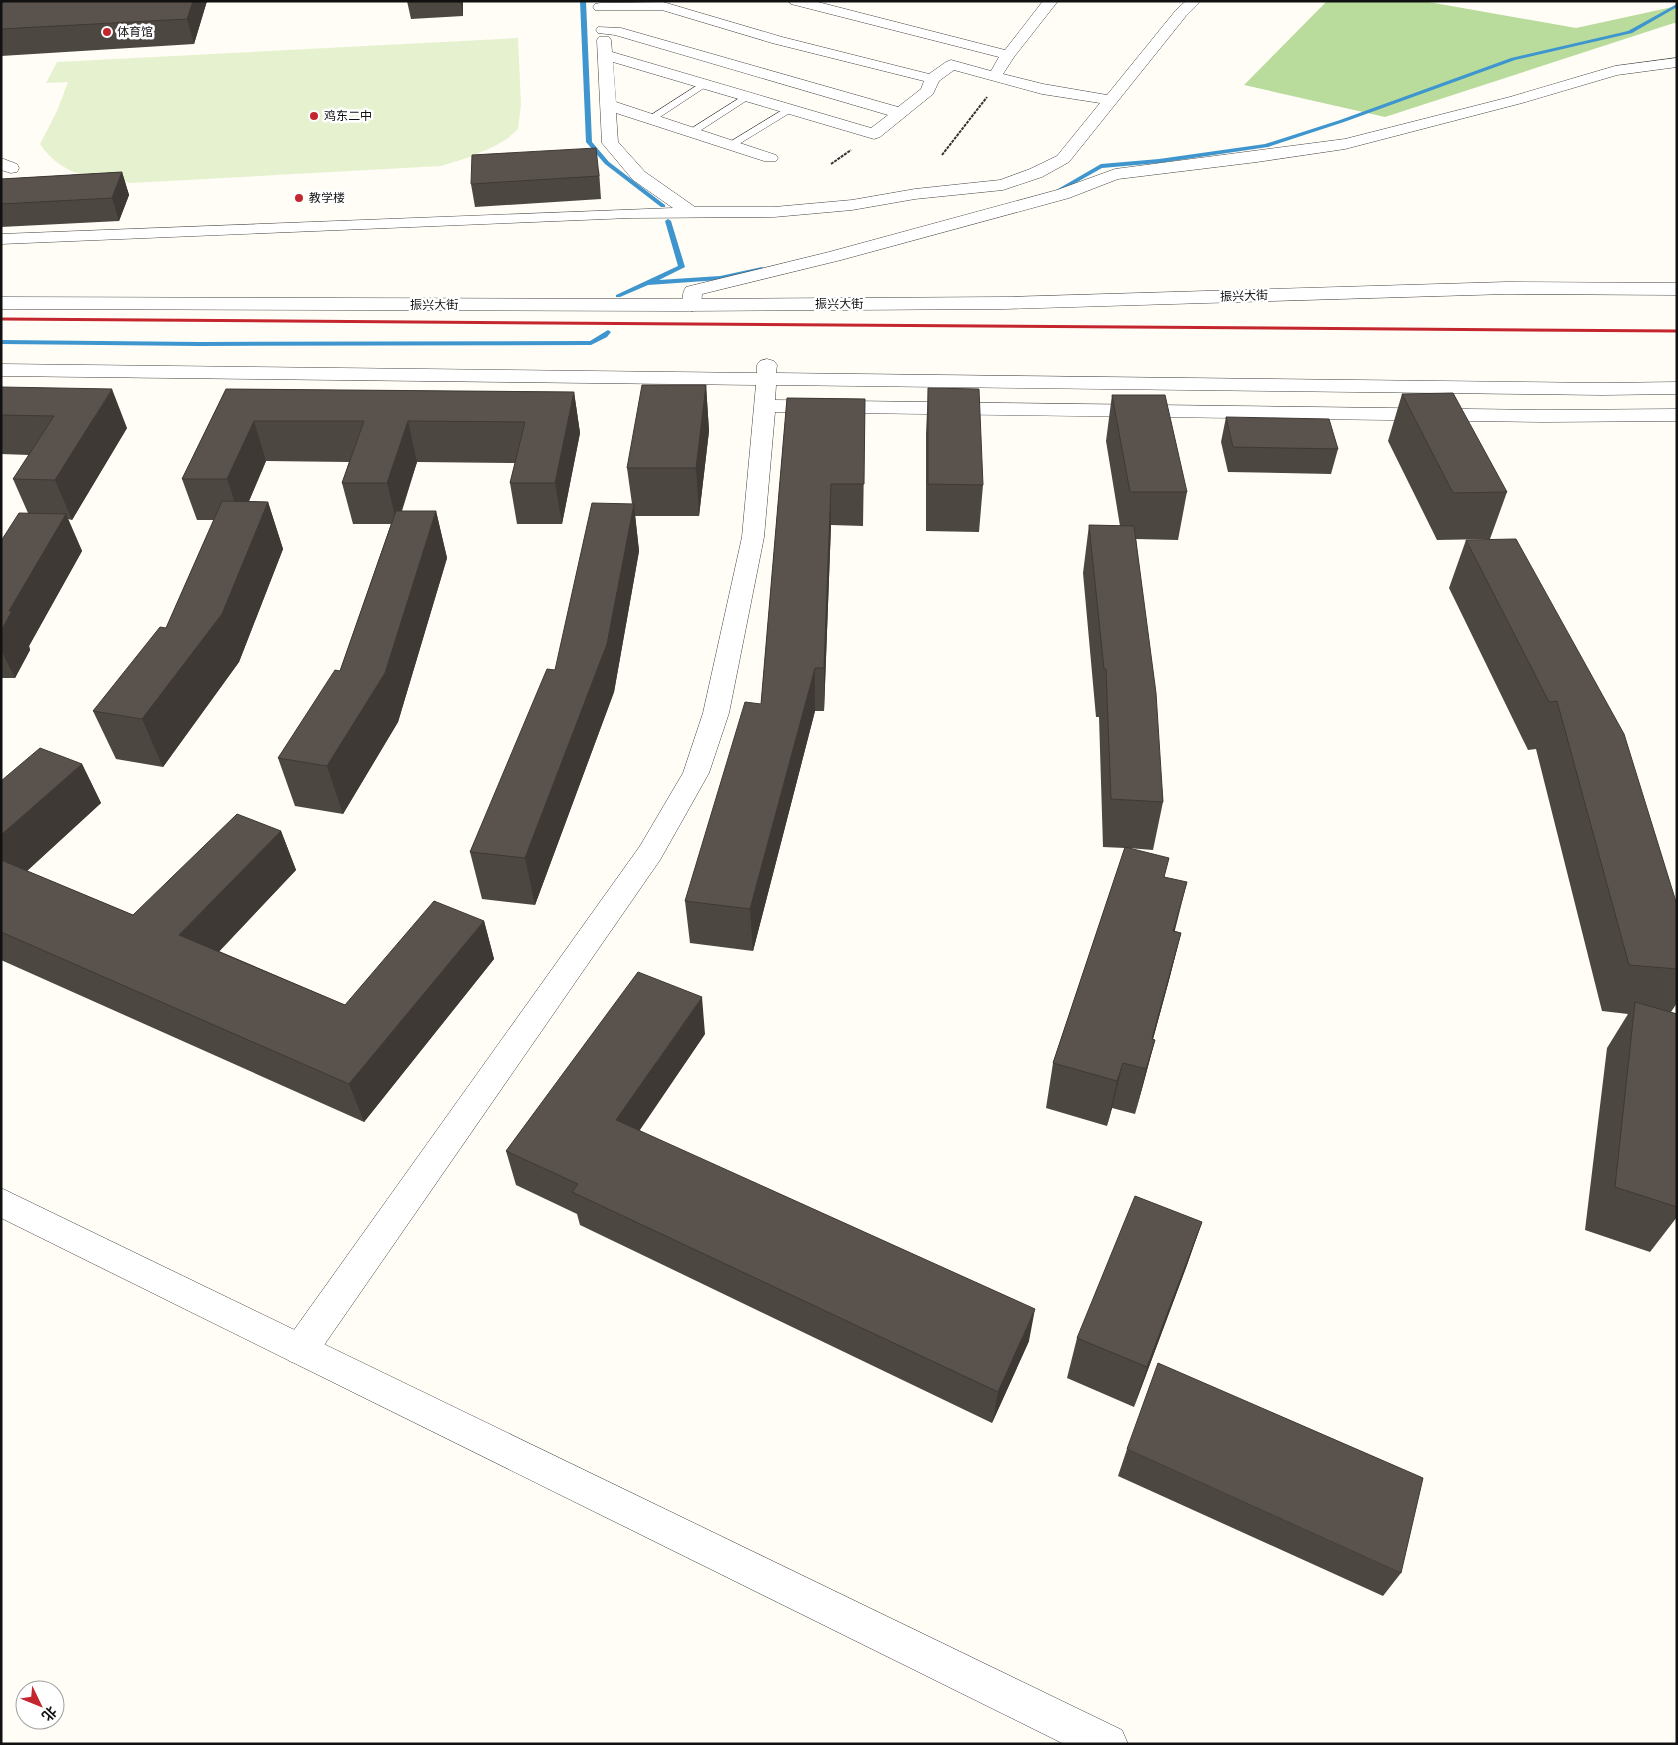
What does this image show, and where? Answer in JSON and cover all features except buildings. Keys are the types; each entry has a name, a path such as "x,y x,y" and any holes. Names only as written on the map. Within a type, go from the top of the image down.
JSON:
{"street":[{"path":"796,1 1008,55"},
{"path":"997,77 1008,55 1051,1"},
{"path":"1,239 630,213 774,212 852,206 915,194 1003,184 1036,173 1062,160 1181,14 1194,1"},
{"path":"692,213 639,176 610,143 606,55 599,4 663,6 777,40 932,79"},
{"path":"603,30 616,31 900,113"},
{"path":"606,55 874,134 928,91 932,79 974,47"},
{"path":"692,298 835,256 1063,194 1115,174 1345,144 1516,100 1615,71 1677,62"},
{"path":"951,65 1042,89 1111,100"},
{"path":"608,105 770,158"},
{"path":"1062,160 1102,179"},
{"path":"692,298 700,271"},
{"name":"振兴大街","path":"1,303 692,298 1005,303 1508,288 1677,288"},
{"path":"1,359 1601,373 1677,372"},
{"path":"301,1350 650,853 696,773 716,714 753,538 767,365"},
{"path":"1,370 1602,389 1677,388"},
{"path":"765,406 1544,416 1677,415"},
{"path":"1,1202 1108,1744"}],"lane":[{"path":"650,119 704,84"},
{"path":"691,132 746,97"},
{"path":"730,145 789,109"}],"path":[{"path":"942,155 997,77"}],"green space":[{"path":"1327,1 1423,1 1576,28 1677,6 1677,24 1674,23 1385,117 1244,85"},
{"path":"518,38 521,104 518,129 507,139 491,148 441,166 132,183 93,177 69,170 59,164 40,144 57,111 68,82 46,83 57,62"}],"waterway":[{"path":"583,1 589,142 607,163 663,206"},
{"path":"1054,193 1101,166 1159,161 1266,146 1342,121 1513,59 1630,32 1677,5"},
{"path":"647,283 682,267 668,221"},
{"path":"647,283 720,278 762,269"},
{"path":"618,296 647,283"},
{"path":"1,342 200,344 591,343 605,336 608,332"}],"railway":[{"path":"1,319 1677,331"}],"place":[{"name":"体育馆","path":"107,32"},
{"name":"鸡东二中","path":"314,116"},
{"name":"教学楼","path":"299,198"}]}
